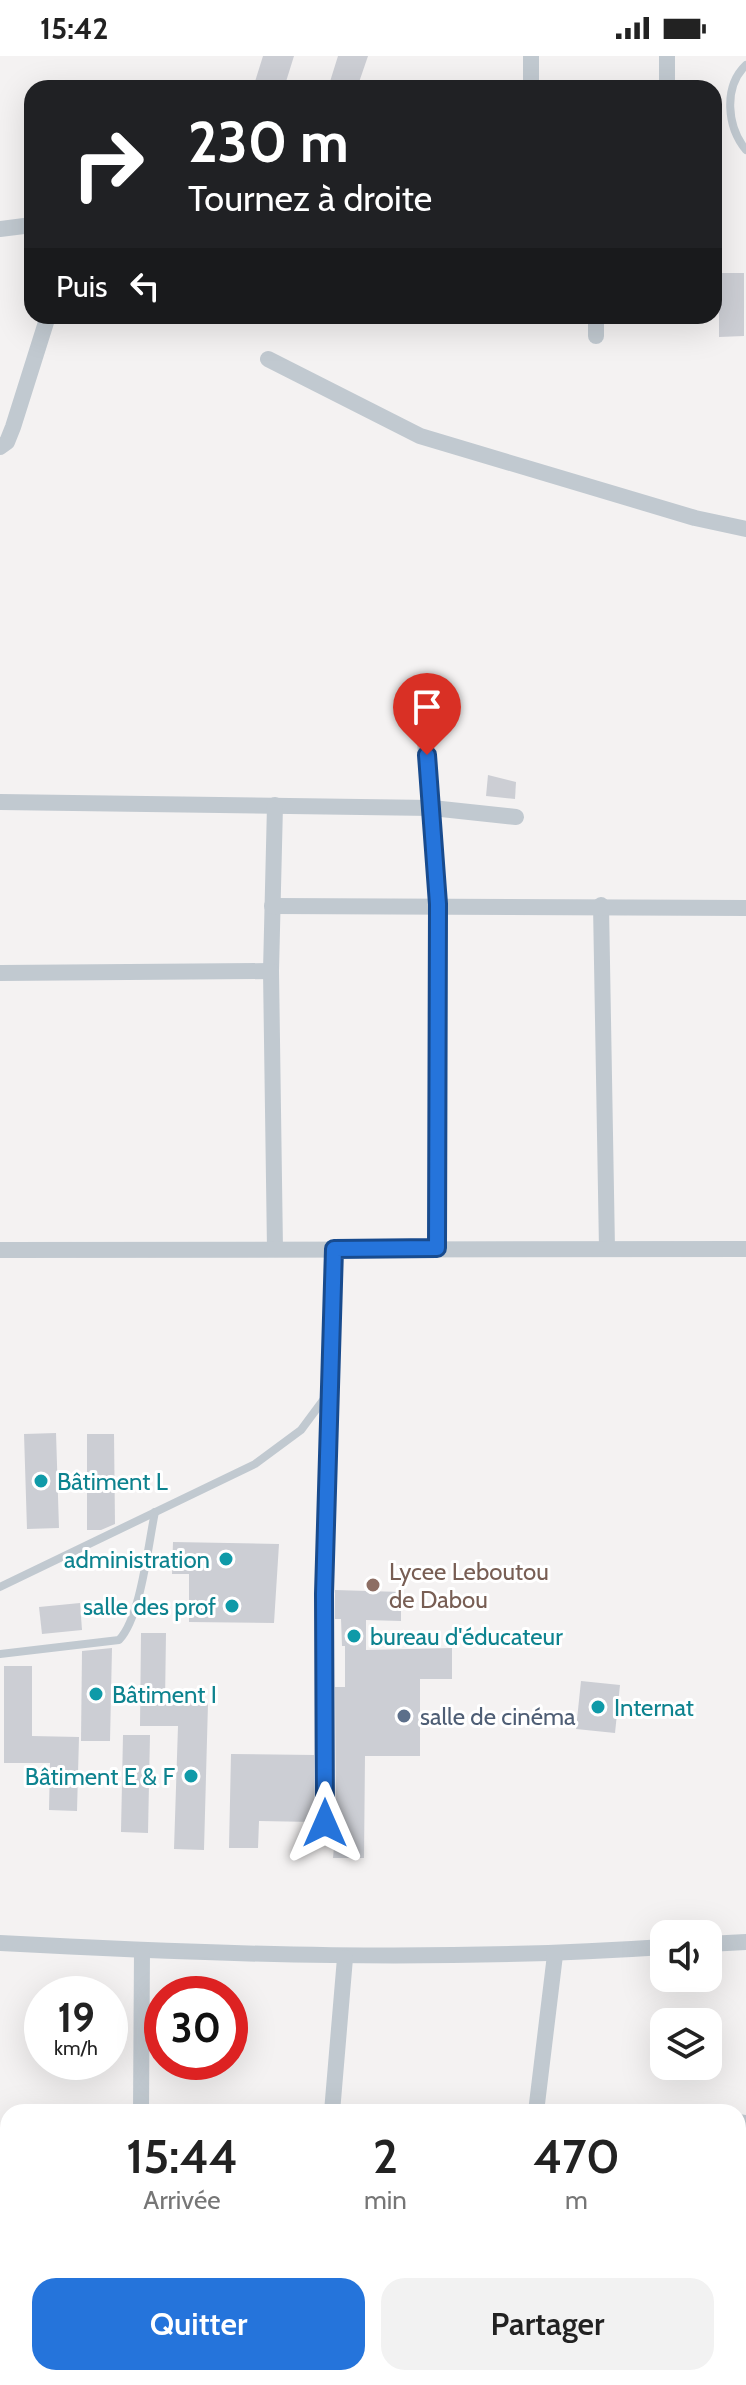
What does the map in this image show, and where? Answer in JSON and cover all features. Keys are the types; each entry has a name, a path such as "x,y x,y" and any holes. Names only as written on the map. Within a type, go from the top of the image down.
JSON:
{"street":[{"path":"528,80 531,56"},
{"path":"667,56 667,80"},
{"path":"0,229 24,226"},
{"path":"0,447 7,442 13,427 45,324"},
{"path":"596,324 596,336"},
{"path":"268,359 387,423 420,436 695,518 746,529"},
{"path":"422,703 438,904 437,1248"},
{"path":"0,802 432,808 516,817"},
{"path":"275,805 271,971 275,1249"},
{"path":"272,906 438,904 746,908"},
{"path":"601,905 607,1249"},
{"path":"0,973 271,971"},
{"path":"325,1823 324,1594 334,1249"},
{"path":"0,1250 746,1249"},
{"path":"722,1943 746,1942"},
{"path":"0,1943 345,1958 555,1955 650,1948"},
{"path":"141,2104 142,1951"},
{"path":"537,2104 555,1955"},
{"path":"333,2104 345,1958"}],"lane":[{"path":"746,65 731,94 729,116 746,150"},
{"path":"0,1587 255,1464 301,1430 330,1391"},
{"path":"0,1654 119,1640 126,1633 133,1613 155,1512"}],"building":[{"path":"263,56 294,56 286,80 256,80"},
{"path":"338,56 368,56 360,80 330,80"},
{"path":"722,273 744,273 744,336 719,337"},
{"path":"488,775 516,782 515,799 486,796"},
{"name":"Bâtiment L","path":"56,1433 59,1528 27,1529 24,1434"},
{"path":"87,1434 114,1434 115,1524 101,1530 87,1530"},
{"path":"173,1542 279,1544 274,1623 189,1622 189,1574 172,1574"},
{"path":"335,1590 401,1592 401,1621 366,1620 366,1650 452,1648 452,1679 420,1679 420,1756 365,1756 364,1858 333,1858 336,1823 335,1687 345,1687 345,1646 342,1646 341,1619 335,1619"},
{"path":"80,1603 82,1630 42,1634 39,1607"},
{"name":"Bâtiment E & F","path":"141,1633 166,1633 165,1702 208,1703 204,1850 174,1849 178,1726 140,1726"},
{"name":"Bâtiment I","path":"112,1648 110,1741 81,1741 82,1651"},
{"path":"4,1666 32,1666 32,1736 79,1737 77,1811 49,1810 50,1763 4,1763"},
{"name":"Internat","path":"581,1681 620,1685 615,1733 576,1729"},
{"path":"123,1735 150,1735 148,1833 121,1832"},
{"path":"231,1754 314,1755 314,1822 259,1821 258,1848 229,1848"}],"place":[{"name":"Bâtiment L","path":"41,1481"},
{"name":"administration","path":"226,1559"},
{"name":"Lycee Leboutou de Dabou","path":"373,1585"},
{"name":"salle des prof","path":"232,1606"},
{"name":"bureau d'éducateur","path":"354,1636"},
{"name":"Bâtiment I","path":"96,1694"},
{"name":"Internat","path":"598,1707"},
{"name":"salle de cinéma","path":"404,1716"},
{"name":"Bâtiment E & F","path":"191,1776"}],"route":[{"path":"325,1823 324,1594 334,1249 437,1248 438,904 427,755"}]}
